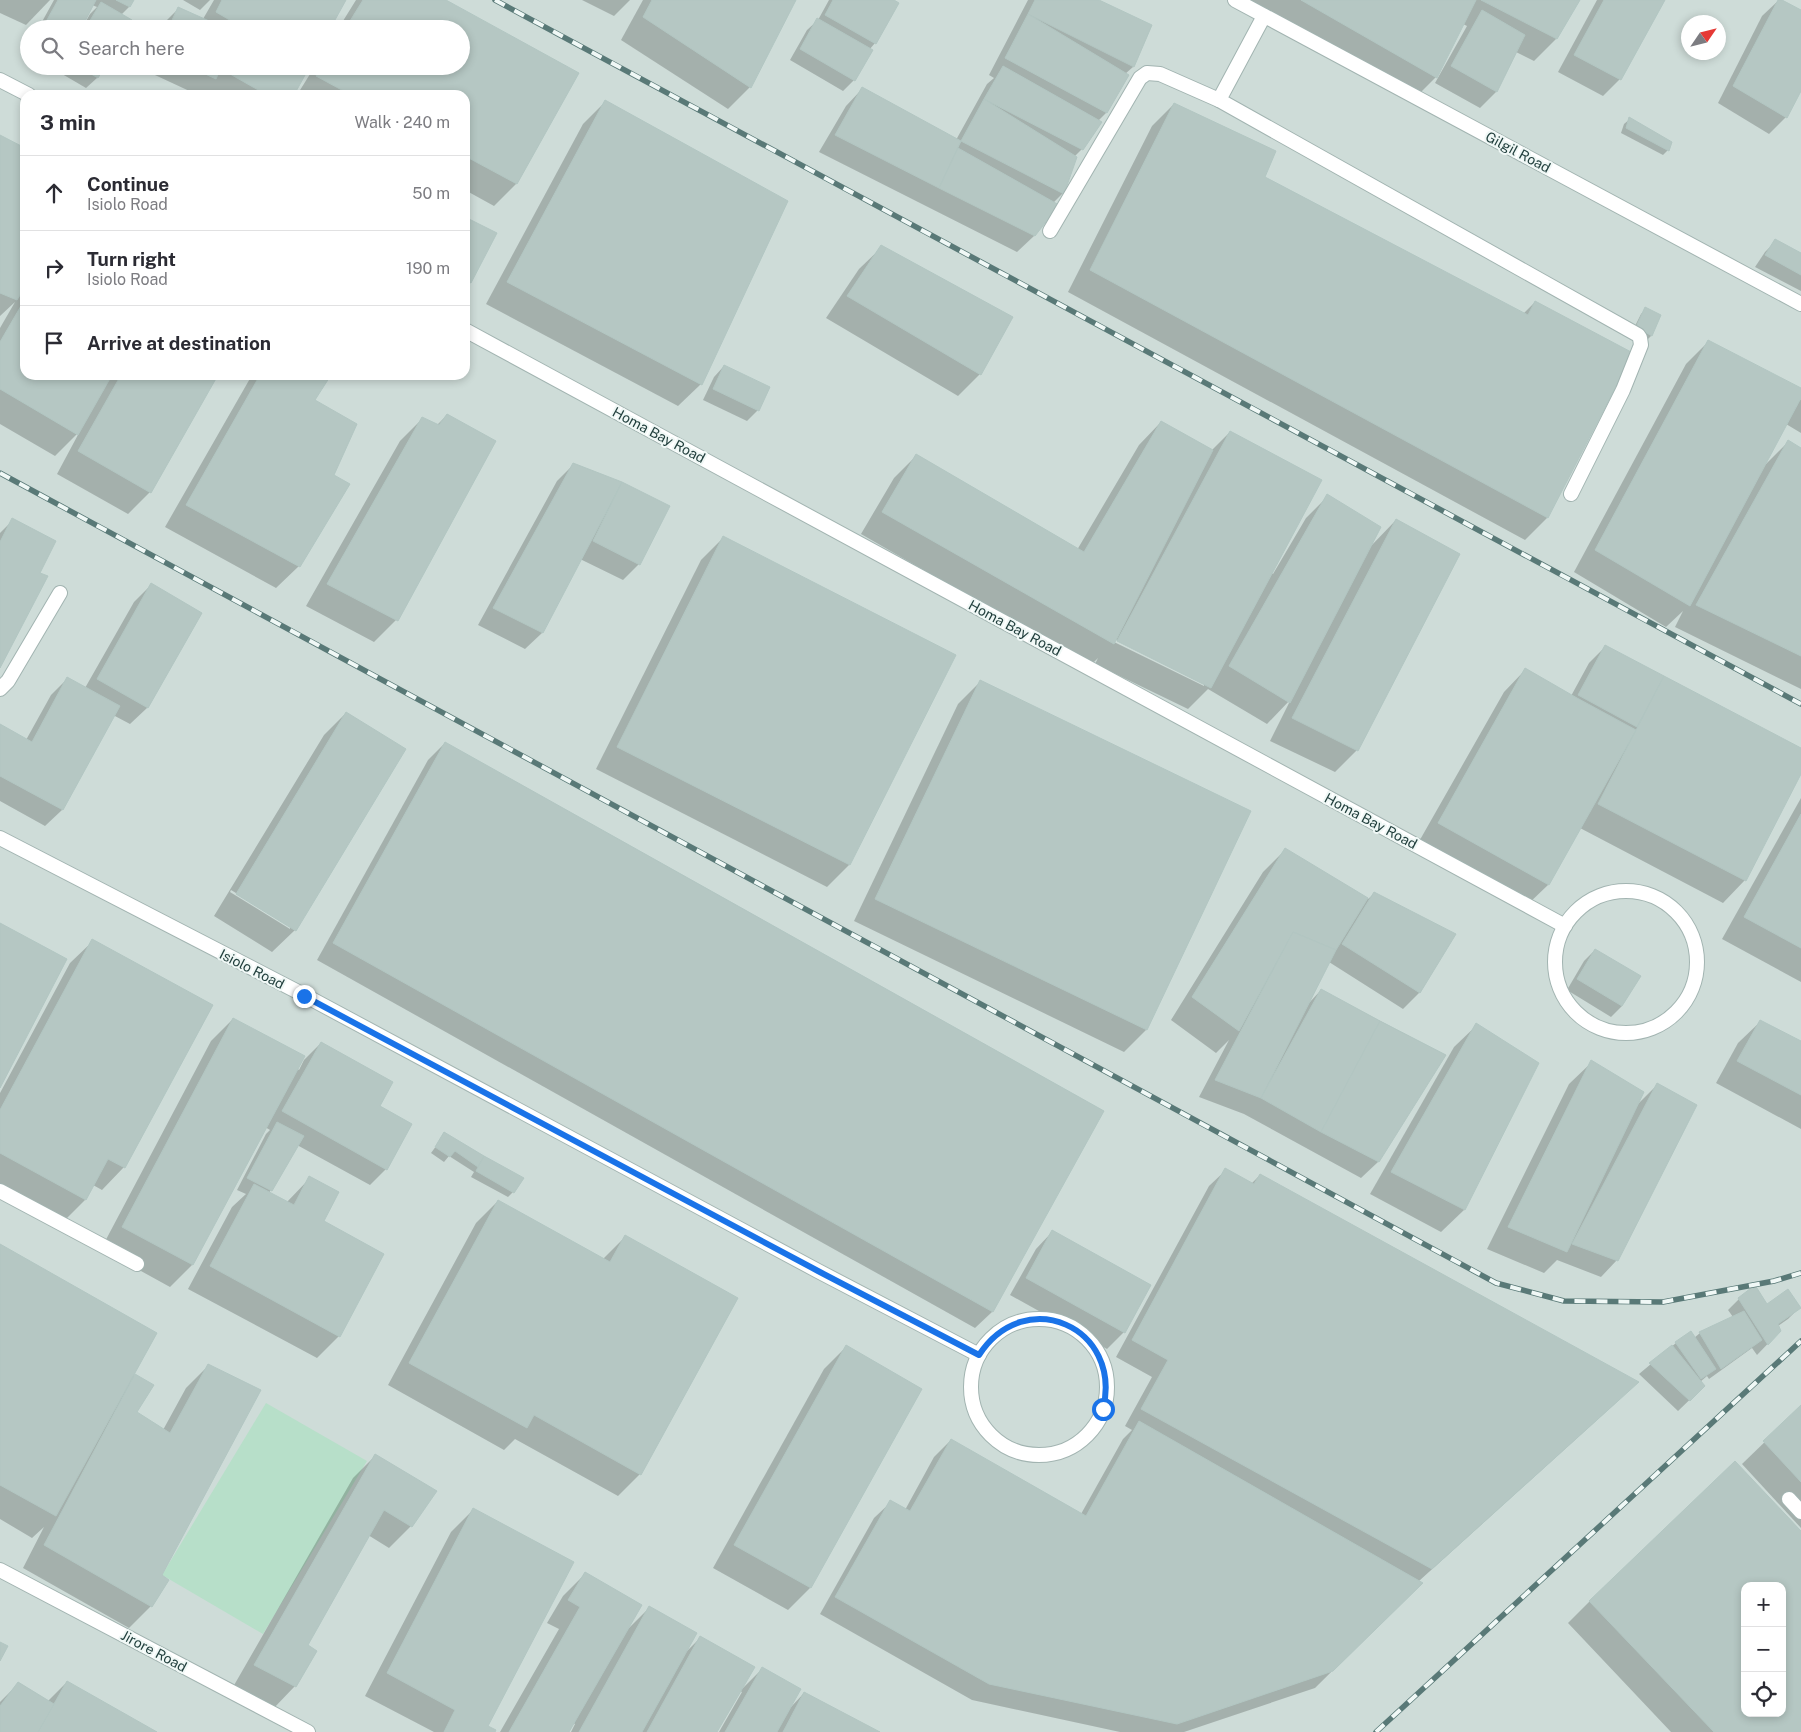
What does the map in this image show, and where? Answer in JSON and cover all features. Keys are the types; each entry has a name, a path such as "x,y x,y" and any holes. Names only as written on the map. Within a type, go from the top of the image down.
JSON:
{"lane":[{"name":"Gilgil Road","path":"1235,0 1801,304"},
{"path":"1219,100 1264,16"},
{"path":"1050,231 1140,78 1147,73 1160,74 1219,100 1629,330 1640,338 1641,345 1622,390 1571,494"},
{"path":"0,80 20,91"},
{"name":"Homa Bay Road","path":"470,333 1565,926"},
{"path":"0,688 8,681 60,593"},
{"name":"Isiolo Road","path":"0,838 304,996 979,1355"},
{"path":"1617,891 1634,891 1664,902 1677,912 1694,940 1697,968 1689,996 1670,1018 1641,1032 1608,1030 1593,1024 1580,1015 1569,1003 1559,981 1556,957 1559,941 1565,926 1575,913 1587,903 1602,895 1617,891"},
{"path":"0,1192 137,1264"},
{"path":"1024,1320 1052,1320 1072,1328 1089,1341 1098,1353 1104,1366 1107,1395 1098,1421 1080,1441 1069,1448 1055,1453 1027,1453 1014,1450 990,1434 975,1410 972,1382 974,1368 979,1355 997,1333 1010,1325 1024,1320"},
{"path":"1789,1499 1801,1512"},
{"name":"Jirore Road","path":"0,1570 308,1732"}],"shaded area":[{"path":"0,0 1801,0 1801,1732 0,1732"}],"green space":[{"path":"266,1403 367,1461 263,1634 162,1575"}],"building":[{"path":"58,0 96,0 86,20 47,20"},
{"path":"116,0 134,0 130,7"},
{"path":"222,0 346,0 335,20 230,20 216,12"},
{"path":"363,0 446,0 579,73 517,184 470,159 470,90 342,90 316,76 470,75 470,20 351,20"},
{"path":"652,0 796,0 751,88 643,17"},
{"path":"833,0 894,0 899,3 876,44 825,15"},
{"path":"1035,0 1099,0 1152,25 1134,67 1028,14"},
{"path":"1301,0 1476,0 1437,78"},
{"path":"1481,0 1580,0 1557,39"},
{"path":"1604,0 1665,0 1621,80 1574,55"},
{"path":"1778,0 1782,0 1801,10 1801,91 1787,118 1733,86"},
{"path":"101,2 132,20 90,20"},
{"path":"178,7 207,20 172,20"},
{"path":"1482,10 1525,35 1497,92 1451,66"},
{"path":"1028,14 1129,75 1107,113 1005,58"},
{"path":"817,18 873,50 855,81 800,49"},
{"path":"1003,66 1102,122 1083,150 984,99"},
{"path":"207,75 218,75 216,79"},
{"path":"232,75 305,75 297,90 258,90"},
{"path":"862,87 961,141 939,188 835,135"},
{"path":"984,99 1077,157 1064,194 961,141"},
{"path":"605,100 788,201 702,385 507,282"},
{"path":"1174,103 1276,151 1265,177 1528,315 1535,301 1633,353 1548,518 1090,270"},
{"path":"1629,117 1672,142 1669,151 1626,128"},
{"path":"0,135 20,145 20,295 17,300 0,293"},
{"path":"958,148 1059,205 1035,236 939,188"},
{"path":"470,220 497,233 470,282"},
{"path":"1775,239 1801,253 1801,275 1765,255"},
{"path":"881,245 1013,317 981,375 847,296"},
{"path":"1645,307 1661,315 1652,336 1636,327"},
{"path":"20,308 20,380 109,380 78,435 0,389 0,342"},
{"path":"1708,340 1801,388 1801,398 1690,606 1595,550"},
{"path":"724,365 770,387 759,411 713,389"},
{"path":"118,380 215,380 151,493 78,451"},
{"path":"257,380 328,380 315,400 357,424 334,475 350,484 300,567 186,505"},
{"path":"447,414 496,441 398,621 327,584 422,417 439,425"},
{"path":"1161,421 1213,450 1114,644 882,512 916,454 1084,552"},
{"path":"1230,431 1322,480 1211,688 1117,641"},
{"path":"1788,440 1801,448 1801,656 1696,605"},
{"path":"573,463 622,482 543,633 493,608"},
{"path":"622,482 670,506 640,565 593,541"},
{"path":"1327,494 1381,527 1290,703 1229,666"},
{"path":"12,518 56,541 40,573 48,576 0,668 0,542"},
{"path":"1396,519 1460,554 1358,751 1292,718"},
{"path":"723,536 956,655 850,865 617,747"},
{"path":"151,583 202,613 148,708 97,679"},
{"path":"1605,645 1664,676 1637,727 1578,695"},
{"path":"1525,668 1636,730 1549,885 1438,823"},
{"path":"1664,676 1801,748 1801,774 1746,881 1598,804"},
{"path":"67,677 120,706 63,810 0,776 0,724 32,742"},
{"path":"980,680 1251,811 1147,1030 875,899"},
{"path":"346,712 406,749 296,931 236,894"},
{"path":"445,742 1104,1111 993,1312 333,943"},
{"path":"1801,814 1801,948 1744,917"},
{"path":"1285,848 1368,898 1336,950 1293,932 1239,1031 1192,997"},
{"path":"1374,892 1456,934 1420,993 1342,944"},
{"path":"0,923 67,959 0,1088"},
{"path":"1293,932 1336,950 1261,1098 1215,1080"},
{"path":"92,939 213,1005 125,1168 108,1159 86,1200 0,1153 0,1110"},
{"path":"1595,949 1641,976 1622,1006 1577,979"},
{"path":"1321,989 1380,1021 1321,1132 1261,1098"},
{"path":"233,1018 305,1056 193,1265 122,1227"},
{"path":"1760,1020 1801,1041 1801,1095 1737,1061"},
{"path":"1380,1021 1446,1055 1379,1162 1321,1132"},
{"path":"1476,1023 1539,1063 1465,1210 1391,1172"},
{"path":"321,1042 393,1082 380,1106 412,1124 387,1170 282,1111"},
{"path":"1591,1060 1644,1092 1567,1252 1508,1227"},
{"path":"1657,1083 1697,1105 1618,1261 1572,1244"},
{"path":"277,1122 304,1136 272,1191 247,1178"},
{"path":"444,1132 484,1156 478,1167 455,1151 450,1157 435,1147"},
{"path":"484,1156 524,1178 514,1193 476,1171"},
{"path":"1225,1168 1254,1184 1260,1174 1639,1382 1432,1569 1141,1409 1168,1360 1132,1340"},
{"path":"309,1176 339,1192 324,1221 384,1254 340,1337 210,1266 254,1184 294,1205"},
{"path":"498,1200 610,1262 625,1235 738,1298 641,1475 534,1415 527,1428 409,1363"},
{"path":"1052,1230 1151,1285 1125,1333 1026,1278"},
{"path":"0,1244 157,1333 56,1516 0,1485"},
{"path":"1755,1285 1767,1304 1788,1289 1801,1308 1778,1324 1781,1331 1768,1345 1738,1298"},
{"path":"1744,1311 1762,1340 1721,1369 1699,1332"},
{"path":"1691,1331 1716,1369 1701,1379 1675,1342"},
{"path":"846,1345 922,1389 811,1588 734,1545"},
{"path":"1672,1345 1705,1386 1690,1401 1649,1363"},
{"path":"208,1364 261,1390 162,1575 169,1580 152,1607 44,1545 135,1374 154,1385 137,1412 170,1433"},
{"path":"1801,1405 1801,1482 1763,1441"},
{"path":"1139,1421 1423,1583 1333,1671 1177,1724 989,1684 835,1597 890,1500 910,1511 951,1439 1086,1516"},
{"path":"375,1454 437,1491 412,1527 384,1510 308,1645 317,1651 296,1687 254,1665"},
{"path":"1735,1461 1801,1531 1801,1732 1714,1732 1589,1601"},
{"path":"473,1508 574,1562 488,1726 496,1730 495,1732 444,1732 455,1710 387,1673"},
{"path":"585,1572 642,1605 569,1732 509,1732 580,1607 568,1600"},
{"path":"649,1606 697,1633 642,1732 579,1732"},
{"path":"700,1636 755,1667 717,1732 647,1732"},
{"path":"0,1642 8,1646 0,1661"},
{"path":"762,1667 801,1689 777,1732 725,1732"},
{"path":"67,1681 157,1732 38,1732"},
{"path":"18,1682 54,1704 38,1732 0,1732 0,1706"},
{"path":"804,1692 880,1732 783,1732"}],"railway":[{"path":"495,0 1801,704"},
{"path":"0,473 1496,1283 1564,1301 1663,1302 1774,1281 1801,1273"},
{"path":"1376,1732 1801,1341"}],"route":[{"path":"304,996 979,1355 997,1333 1010,1325 1024,1320 1052,1320 1066,1324 1089,1341 1098,1353 1104,1366 1107,1395 1103,1409"}]}
